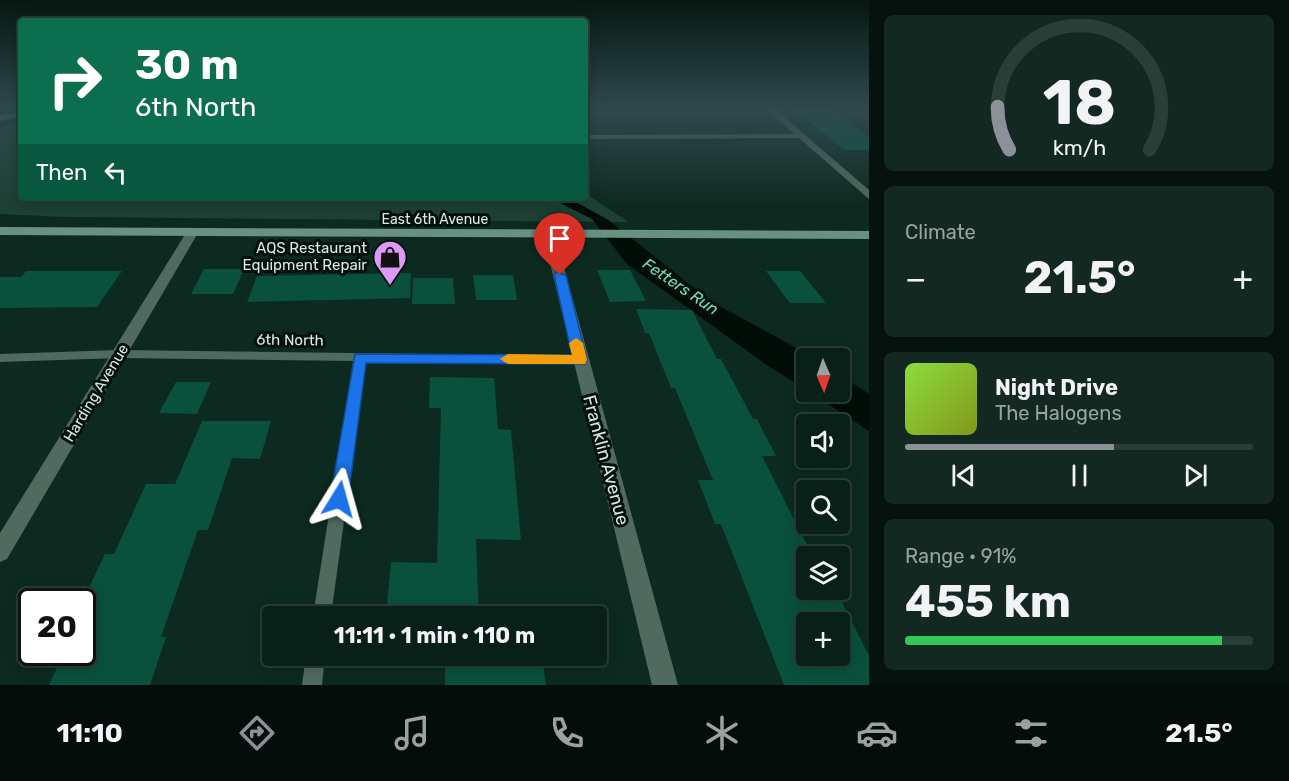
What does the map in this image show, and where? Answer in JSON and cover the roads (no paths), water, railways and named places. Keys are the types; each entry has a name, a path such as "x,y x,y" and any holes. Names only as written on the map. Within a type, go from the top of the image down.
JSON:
{"street":[{"path":"807,142 869,196"},
{"name":"East 6th Avenue","path":"0,231 869,236"},
{"name":"Harding Avenue","path":"0,552 192,233"},
{"name":"Franklin Avenue","path":"549,234 665,685"}],"lane":[{"name":"6th North","path":"0,358 119,354 580,360"},
{"path":"323,606 360,358"},
{"path":"312,685 315,666"}],"water":[{"name":"Fetters Run","path":"556,201 574,201 607,219 712,302 797,348 796,383 768,366 627,264 592,219"},
{"path":"850,382 869,394 869,431 850,418 850,414 843,414 825,402 850,402"}],"place":[{"name":"AQS Restaurant Equipment Repair","path":"390,286"}]}
